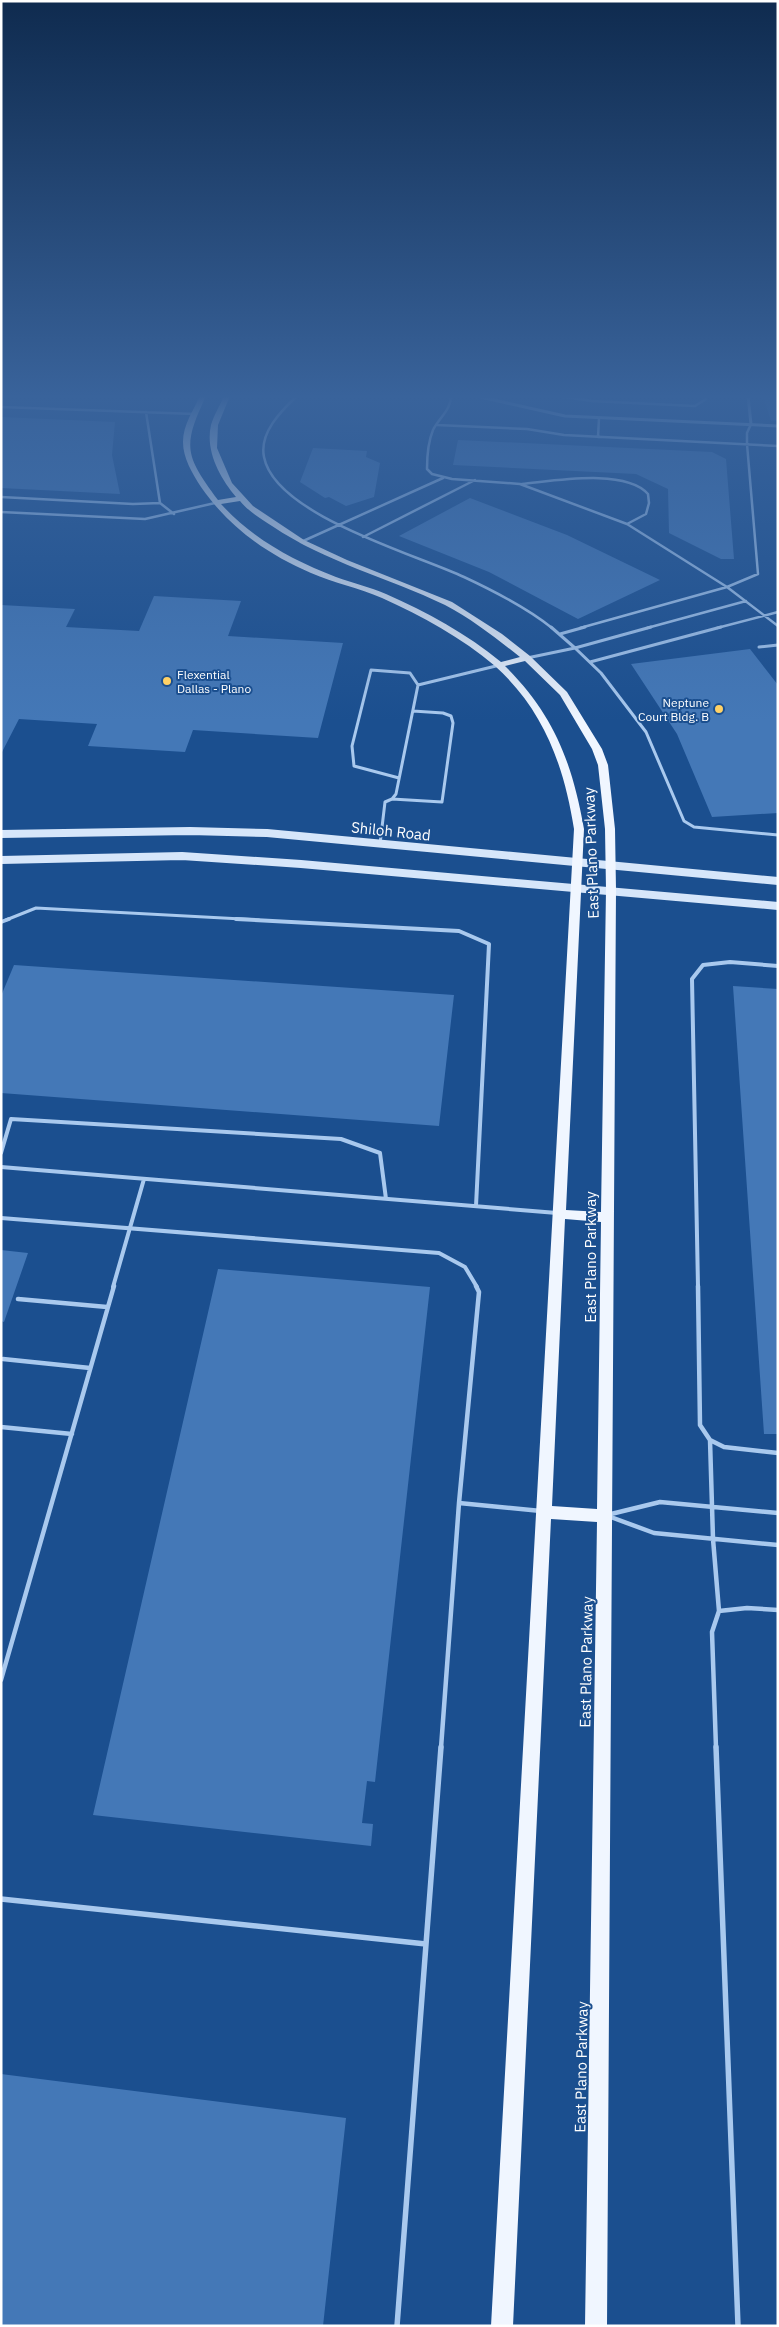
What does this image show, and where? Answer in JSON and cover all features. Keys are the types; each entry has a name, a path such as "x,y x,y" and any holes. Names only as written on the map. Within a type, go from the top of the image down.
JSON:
{"main road":[{"name":"East Plano Parkway","path":"217,505 255,540 278,554 332,578 382,595 426,617 500,665 536,705 560,748 573,786 579,828 502,2326"},
{"name":"East Plano Parkway","path":"247,505 301,542 344,562 449,604 498,636 527,658 564,694 597,749 606,782 610,829 611,890 606,1516 596,2326"},
{"path":"500,665 527,658"},
{"name":"Shiloh Road","path":"1,834 200,831 267,834 778,881"},
{"path":"1,860 182,856 611,890 778,906"},
{"path":"559,1214 608,1218"},
{"path":"544,1512 606,1516"}],"lane":[{"path":"162,505 174,514"},
{"path":"1,512 146,519 209,505"},
{"path":"305,505 321,517 338,526 481,585 560,634 601,673 646,732 684,821 694,827 778,835"},
{"path":"301,542 385,505"},
{"path":"363,537 427,505"},
{"path":"581,505 627,524 727,588 778,626"},
{"path":"627,524 646,514 649,505"},
{"path":"560,634 727,588 754,578 759,570 753,505"},
{"path":"527,658 575,648 746,601"},
{"path":"590,662 778,612"},
{"path":"759,647 778,645"},
{"path":"418,685 500,665"},
{"path":"392,800 396,794 418,685 410,673 371,670 352,746 354,766 399,778"},
{"path":"380,844 385,802 392,800 442,802 453,723 451,716 443,713 413,711"},
{"path":"1,922 36,908 459,931 489,944 476,1206"},
{"path":"778,966 730,962 703,966 692,979 700,1425 710,1440 724,1447 778,1453"},
{"path":"1,1153 11,1119 341,1139 380,1153 386,1199"},
{"path":"1,1166 559,1214"},
{"path":"1,1680 144,1179"},
{"path":"1,1218 413,1249 439,1253 458,1261 472,1273 479,1292 459,1503 398,2326"},
{"path":"18,1299 107,1307"},
{"path":"3,1360 90,1368"},
{"path":"1,1427 72,1434"},
{"path":"710,1440 713,1539 719,1611 712,1632 738,2326"},
{"path":"606,1516 660,1502 778,1513"},
{"path":"459,1503 544,1512"},
{"path":"606,1516 654,1533 778,1545"},
{"path":"719,1611 747,1608 778,1610"},
{"path":"1,1899 426,1944"}],"building":[{"path":"458,505 487,505 567,535 660,580 578,619 489,572 399,536"},
{"path":"668,505 730,505 734,559 721,559 669,533"},
{"name":"Flexential Dallas - Plano","path":"154,596 241,601 228,636 343,643 318,738 193,730 185,752 88,746 97,724 19,719 1,754 1,605 75,609 66,627 139,631"},
{"name":"Neptune Court Bldg. B","path":"750,649 778,685 778,813 712,817 677,734 631,664"},
{"path":"14,965 454,995 439,1126 1,1093 1,996"},
{"path":"733,986 778,989 778,1434 764,1434"},
{"path":"1,1250 28,1253 4,1322 1,1321"},
{"path":"218,1269 430,1287 375,1782 367,1781 362,1823 373,1824 371,1846 93,1815"},
{"path":"1,2074 346,2118 323,2326 1,2326"}],"place":[{"name":"Flexential Dallas - Plano","path":"167,681"},
{"name":"Neptune Court Bldg. B","path":"719,709"}]}
